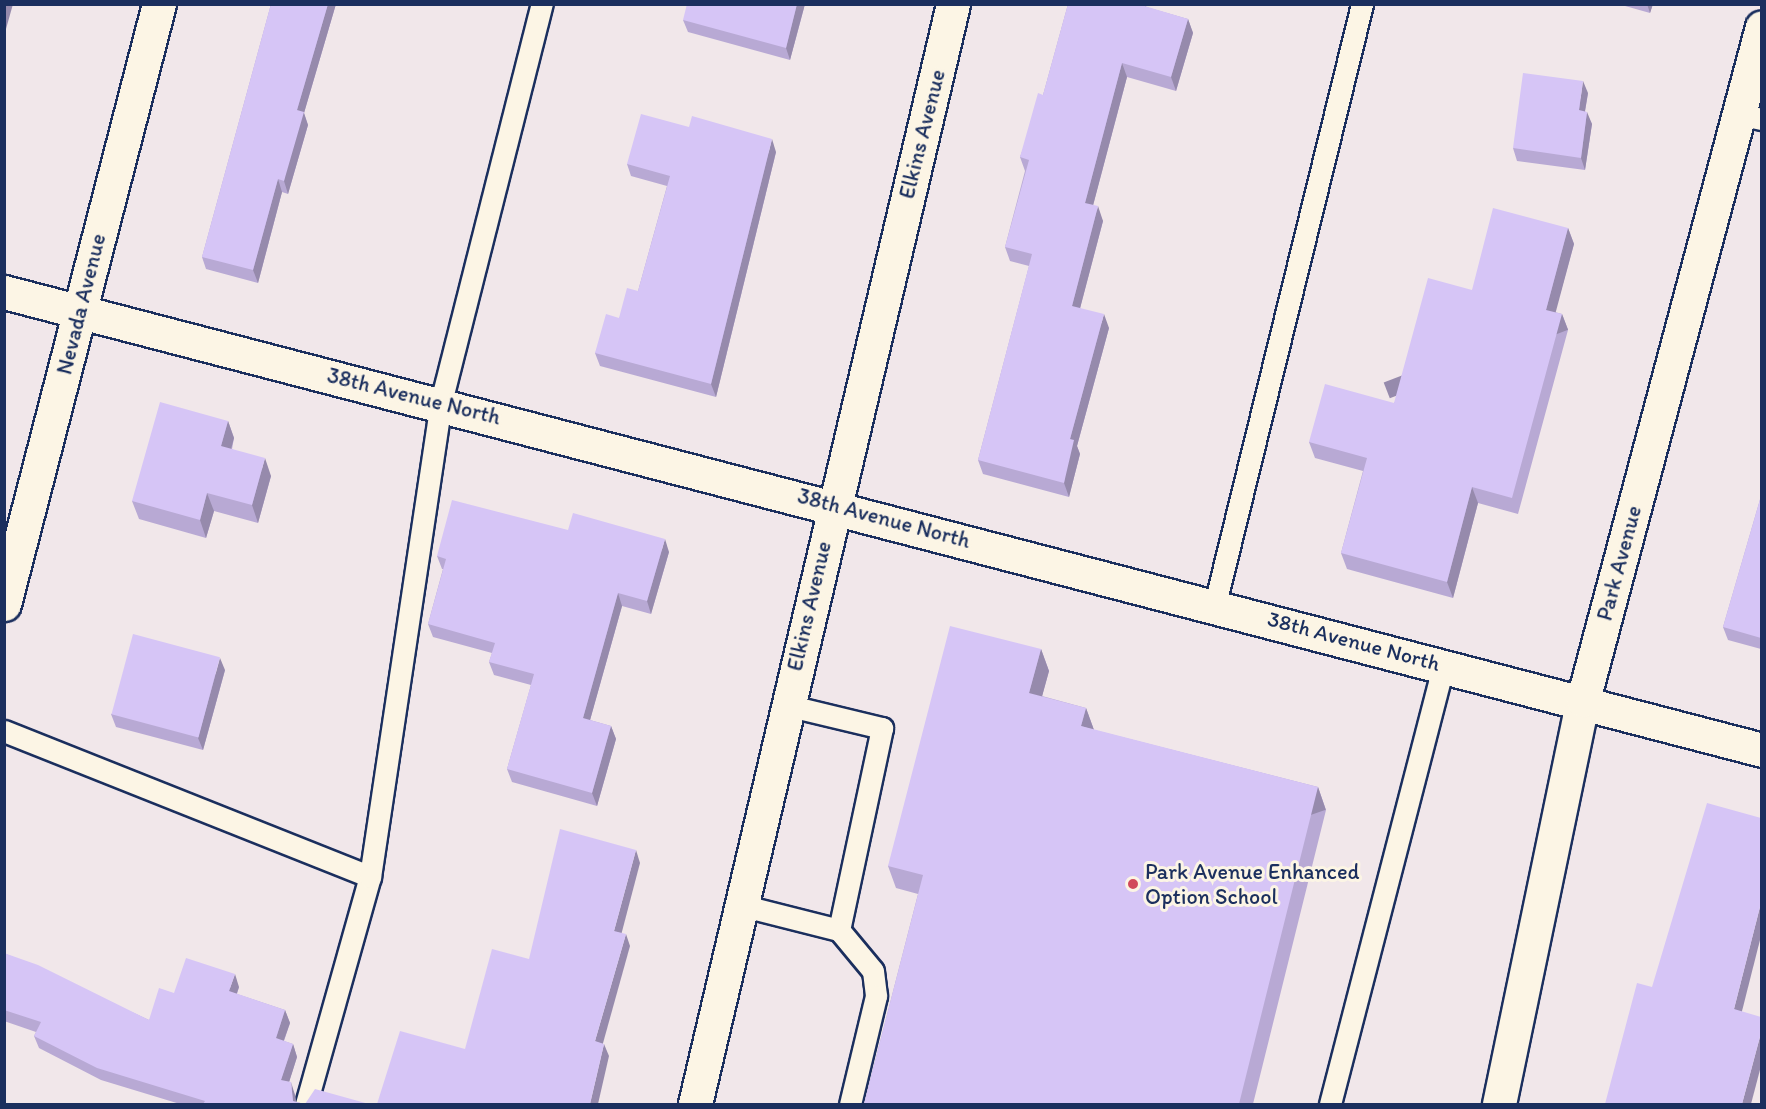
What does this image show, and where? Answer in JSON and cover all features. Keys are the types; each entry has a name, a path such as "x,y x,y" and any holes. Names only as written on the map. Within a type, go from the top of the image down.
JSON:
{"street":[{"name":"Nevada Avenue","path":"4,604 159,4"},
{"name":"Elkins Avenue","path":"695,1104 832,505 953,4"},
{"name":"Park Avenue","path":"1499,1104 1582,700 1750,116 1761,27"},
{"name":"38th Avenue North","path":"4,292 441,402 1582,700 1761,750"}],"lane":[{"path":"306,1104 370,877 441,402 542,4"},
{"path":"1215,604 1362,4"},
{"path":"1330,1104 1444,664"},
{"path":"786,705 882,728 839,930"},
{"path":"4,731 370,877"},
{"path":"740,905 839,930 873,970 876,996 850,1104"}],"building":[{"path":"271,4 328,4 297,110 304,112 284,181 278,179 253,270 202,257"},
{"path":"687,4 797,4 786,48 683,20"},
{"path":"1068,4 1138,4 1188,19 1171,77 1122,63 1085,203 1098,206 1072,306 1104,314 1070,439 1074,440 1064,483 978,460 1032,254 1005,247 1029,160 1020,157 1038,93 1043,95"},
{"path":"1523,73 1583,81 1579,110 1587,112 1581,158 1513,148"},
{"path":"641,114 689,127 692,116 772,139 711,384 595,353 606,314 619,318 627,288 638,291 670,176 627,164"},
{"path":"1493,208 1568,228 1546,310 1562,314 1512,498 1472,487 1447,582 1341,553 1367,458 1309,442 1325,384 1394,403 1428,278 1472,290"},
{"path":"160,402 228,421 221,446 265,458 252,505 207,493 200,520 132,501"},
{"path":"1761,496 1761,638 1723,627"},
{"path":"452,500 568,530 573,513 665,539 647,601 618,593 583,718 611,726 592,793 507,769 534,674 489,662 495,643 428,624 446,559 437,556"},
{"path":"950,626 1041,649 1029,693 1086,708 1081,726 1318,787 1239,1104 864,1104 923,875 888,866"},
{"path":"133,634 220,657 198,737 112,714"},
{"path":"1707,803 1761,818 1761,903 1734,1009 1761,1017 1761,1033 1742,1104 1605,1104 1637,983 1652,987"},
{"path":"560,829 636,850 614,931 626,934 595,1041 604,1044 590,1104 377,1104 400,1031 465,1049 492,949 529,959"},
{"path":"4,953 38,965 149,1020 159,988 174,993 186,958 235,974 229,991 285,1010 276,1038 293,1044 281,1080 291,1082 293,1101 305,1104 203,1104 205,1101 97,1068 34,1036 41,1022 4,1010"},
{"path":"315,1089 369,1104 305,1104"}],"place":[{"name":"Park Avenue Enhanced Option School","path":"1133,884"}]}
